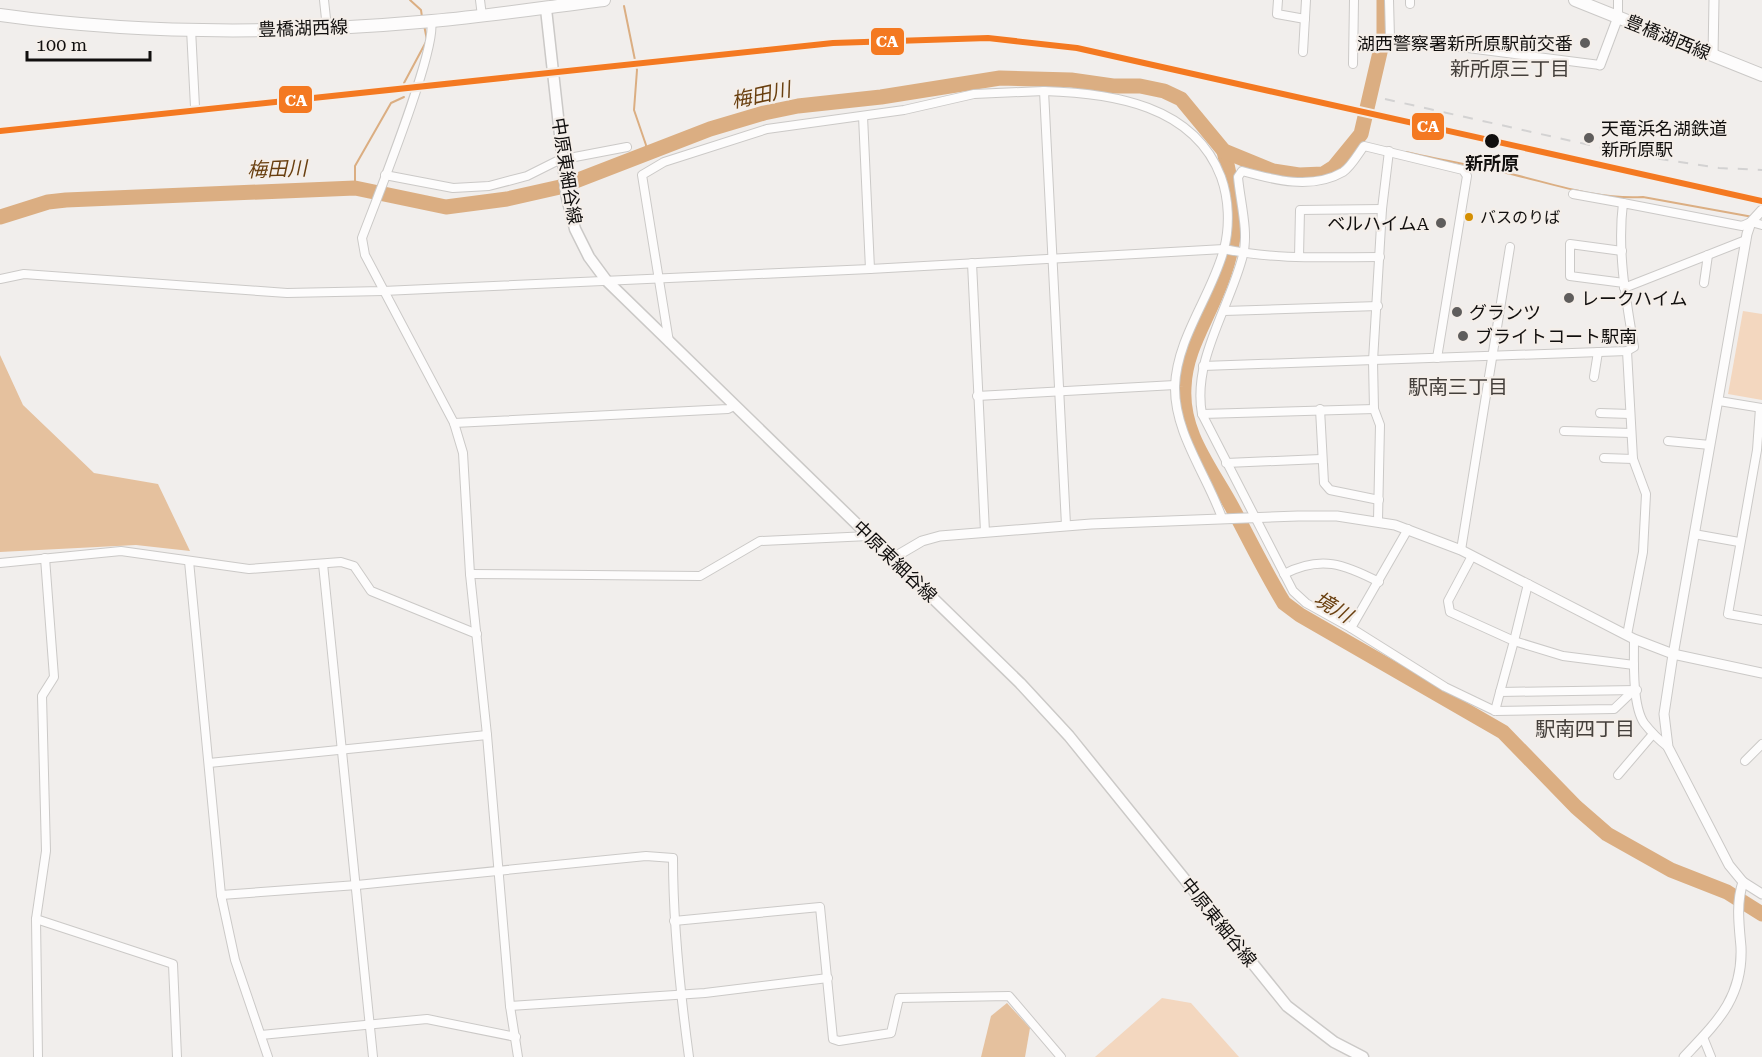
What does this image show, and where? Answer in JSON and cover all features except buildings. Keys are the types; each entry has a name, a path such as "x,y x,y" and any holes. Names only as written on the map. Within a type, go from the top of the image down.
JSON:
{"main road":[{"name":"豊橋湖西線","path":"0,15 100,26 277,31 425,22 546,9 599,0"},
{"name":"豊橋湖西線","path":"1575,0 1762,75"},
{"name":"中原東細谷線","path":"546,9 567,198 575,229 588,257 606,280 893,558 1069,736 1287,1006 1334,1042 1363,1057"}],"street":[{"path":"324,0 327,28"},
{"path":"480,0 482,16"},
{"path":"1278,0 1277,14 1305,19"},
{"path":"1303,52 1306,0"},
{"path":"1353,64 1354,0"},
{"path":"1389,0 1390,38 1600,65 1618,17 1618,0"},
{"path":"1713,55 1714,0"},
{"path":"425,22 433,31 421,72 362,238 363,248 382,291 454,423 465,473 470,574 487,735 510,1006 518,1057"},
{"path":"191,30 195,107"},
{"path":"1044,91 1066,525"},
{"path":"669,342 661,278 642,175 664,162 767,129 863,116 974,94 1044,91 1092,95 1149,107 1173,118 1190,130 1206,147 1224,184 1228,218 1224,249 1187,336 1175,386 1181,424 1225,518"},
{"path":"863,116 870,269"},
{"path":"1437,358 1467,176 1463,171 1364,146 1344,171 1321,180 1272,180 1242,171 1238,177 1244,253 1203,366 1198,393 1202,414 1293,591 1306,603 1351,628 1445,687 1495,711 1614,709 1635,690"},
{"path":"384,177 453,188 489,186 527,176 563,161 627,147"},
{"path":"1378,520 1380,425 1374,409 1373,361 1382,209 1389,151"},
{"path":"1573,194 1742,226 1751,222 1761,212"},
{"path":"1203,366 1627,351 1634,347 1624,285 1623,203"},
{"path":"1299,256 1300,210 1382,209"},
{"path":"1751,222 1762,225"},
{"path":"1751,222 1694,534 1664,714 1668,747 1721,852 1742,887 1762,894"},
{"path":"1622,251 1570,244 1569,276 1624,285 1746,240"},
{"path":"1461,550 1510,247"},
{"path":"0,279 24,274 287,293 382,291 870,269 1224,249 1244,253 1299,256 1380,257"},
{"path":"1704,283 1708,255"},
{"path":"972,263 984,532"},
{"path":"1224,312 1378,306"},
{"path":"1627,351 1632,459 1646,494 1643,552 1631,637 1635,690 1638,711 1653,734 1668,747"},
{"path":"1594,377 1598,352"},
{"path":"977,396 1175,386"},
{"path":"1719,400 1761,408 1759,450 1739,542 1728,614 1762,620"},
{"path":"454,423 728,409 734,406"},
{"path":"1320,409 1324,483 1330,490 1379,500"},
{"path":"1202,414 1374,409"},
{"path":"1600,413 1630,414"},
{"path":"1564,431 1631,433"},
{"path":"1668,441 1710,445"},
{"path":"1604,458 1632,459"},
{"path":"1227,463 1321,459"},
{"path":"893,558 922,541 984,532 1066,525 1308,516 1378,520 1461,550 1631,637 1673,654 1762,673"},
{"path":"1351,628 1408,529"},
{"path":"1694,534 1739,542"},
{"path":"470,574 700,576 760,541 869,536"},
{"path":"0,563 121,551 249,569 341,562 354,566 371,591 477,634"},
{"path":"1472,556 1448,601 1450,612 1514,641 1563,656 1634,664"},
{"path":"38,1057 36,919 46,851 42,696 54,677 45,558"},
{"path":"189,561 221,895 235,960 268,1057"},
{"path":"1284,574 1306,564 1327,563 1357,570 1379,582"},
{"path":"323,564 373,1057"},
{"path":"1495,711 1528,584"},
{"path":"1500,692 1635,690"},
{"path":"1618,774 1653,734"},
{"path":"209,763 487,735"},
{"path":"1745,760 1762,744"},
{"path":"221,895 357,885 646,856 674,858 674,921 680,994 689,1057"},
{"path":"1684,1057 1724,1012 1738,986 1741,954 1738,911 1742,887"},
{"path":"674,921 820,907 828,978 830,1028 833,1039 839,1041 891,1033 899,998 1009,996 1061,1057"},
{"path":"36,919 173,964 177,1057"},
{"path":"510,1006 680,994 828,978"},
{"path":"261,1035 427,1019 516,1038"},
{"path":"1703,1037 1711,1057"}],"shaded area":[{"path":"1743,311 1762,314 1762,400 1728,394"},
{"path":"0,355 23,405 94,473 158,484 190,551 136,545 0,552"},
{"path":"1162,998 1191,1003 1239,1057 1095,1057"},
{"path":"1007,1003 1030,1028 1025,1057 981,1057 991,1016"}],"waterway":[{"path":"410,0 421,10 422,17"},
{"name":"梅田川","path":"0,217 48,202 66,200 355,188 446,207 507,199 560,187 710,129 764,113 798,106 881,97 1000,78 1071,80 1113,86 1140,86 1164,91 1181,99 1224,151 1273,171 1299,175 1323,174 1334,167 1361,134 1384,35 1384,0"},
{"path":"624,6 637,70 634,110 646,145 645,156"},
{"path":"404,83 427,40 424,25"},
{"path":"355,188 355,166 391,103 404,97"},
{"name":"境川","path":"1224,151 1234,208 1233,241 1223,277 1195,340 1188,363 1185,375 1184,404 1187,420 1199,450 1284,603 1300,615 1503,732 1576,807 1607,834 1671,870 1727,892 1762,914"},
{"path":"1406,152 1593,194 1643,197 1753,217"}],"railway":[{"path":"1385,99 1634,155 1719,168 1762,170"}],"transit line":[{"name":"CA","path":"0,131 833,43 988,38 1077,48 1762,201"}],"place":[{"name":"湖西警察署新所原駅前交番","path":"1585,43"},
{"name":"天竜浜名湖鉄道 新所原駅","path":"1589,138"},
{"name":"新所原","path":"1492,141"},
{"name":"バスのりば","path":"1469,217"},
{"name":"ベルハイムA","path":"1441,223"},
{"name":"レークハイム","path":"1569,298"},
{"name":"グランツ","path":"1457,312"},
{"name":"ブライトコート駅南","path":"1463,336"}],"district":[{"name":"新所原三丁目","path":"1510,69"},
{"name":"駅南三丁目","path":"1458,387"},
{"name":"駅南四丁目","path":"1585,729"}]}
